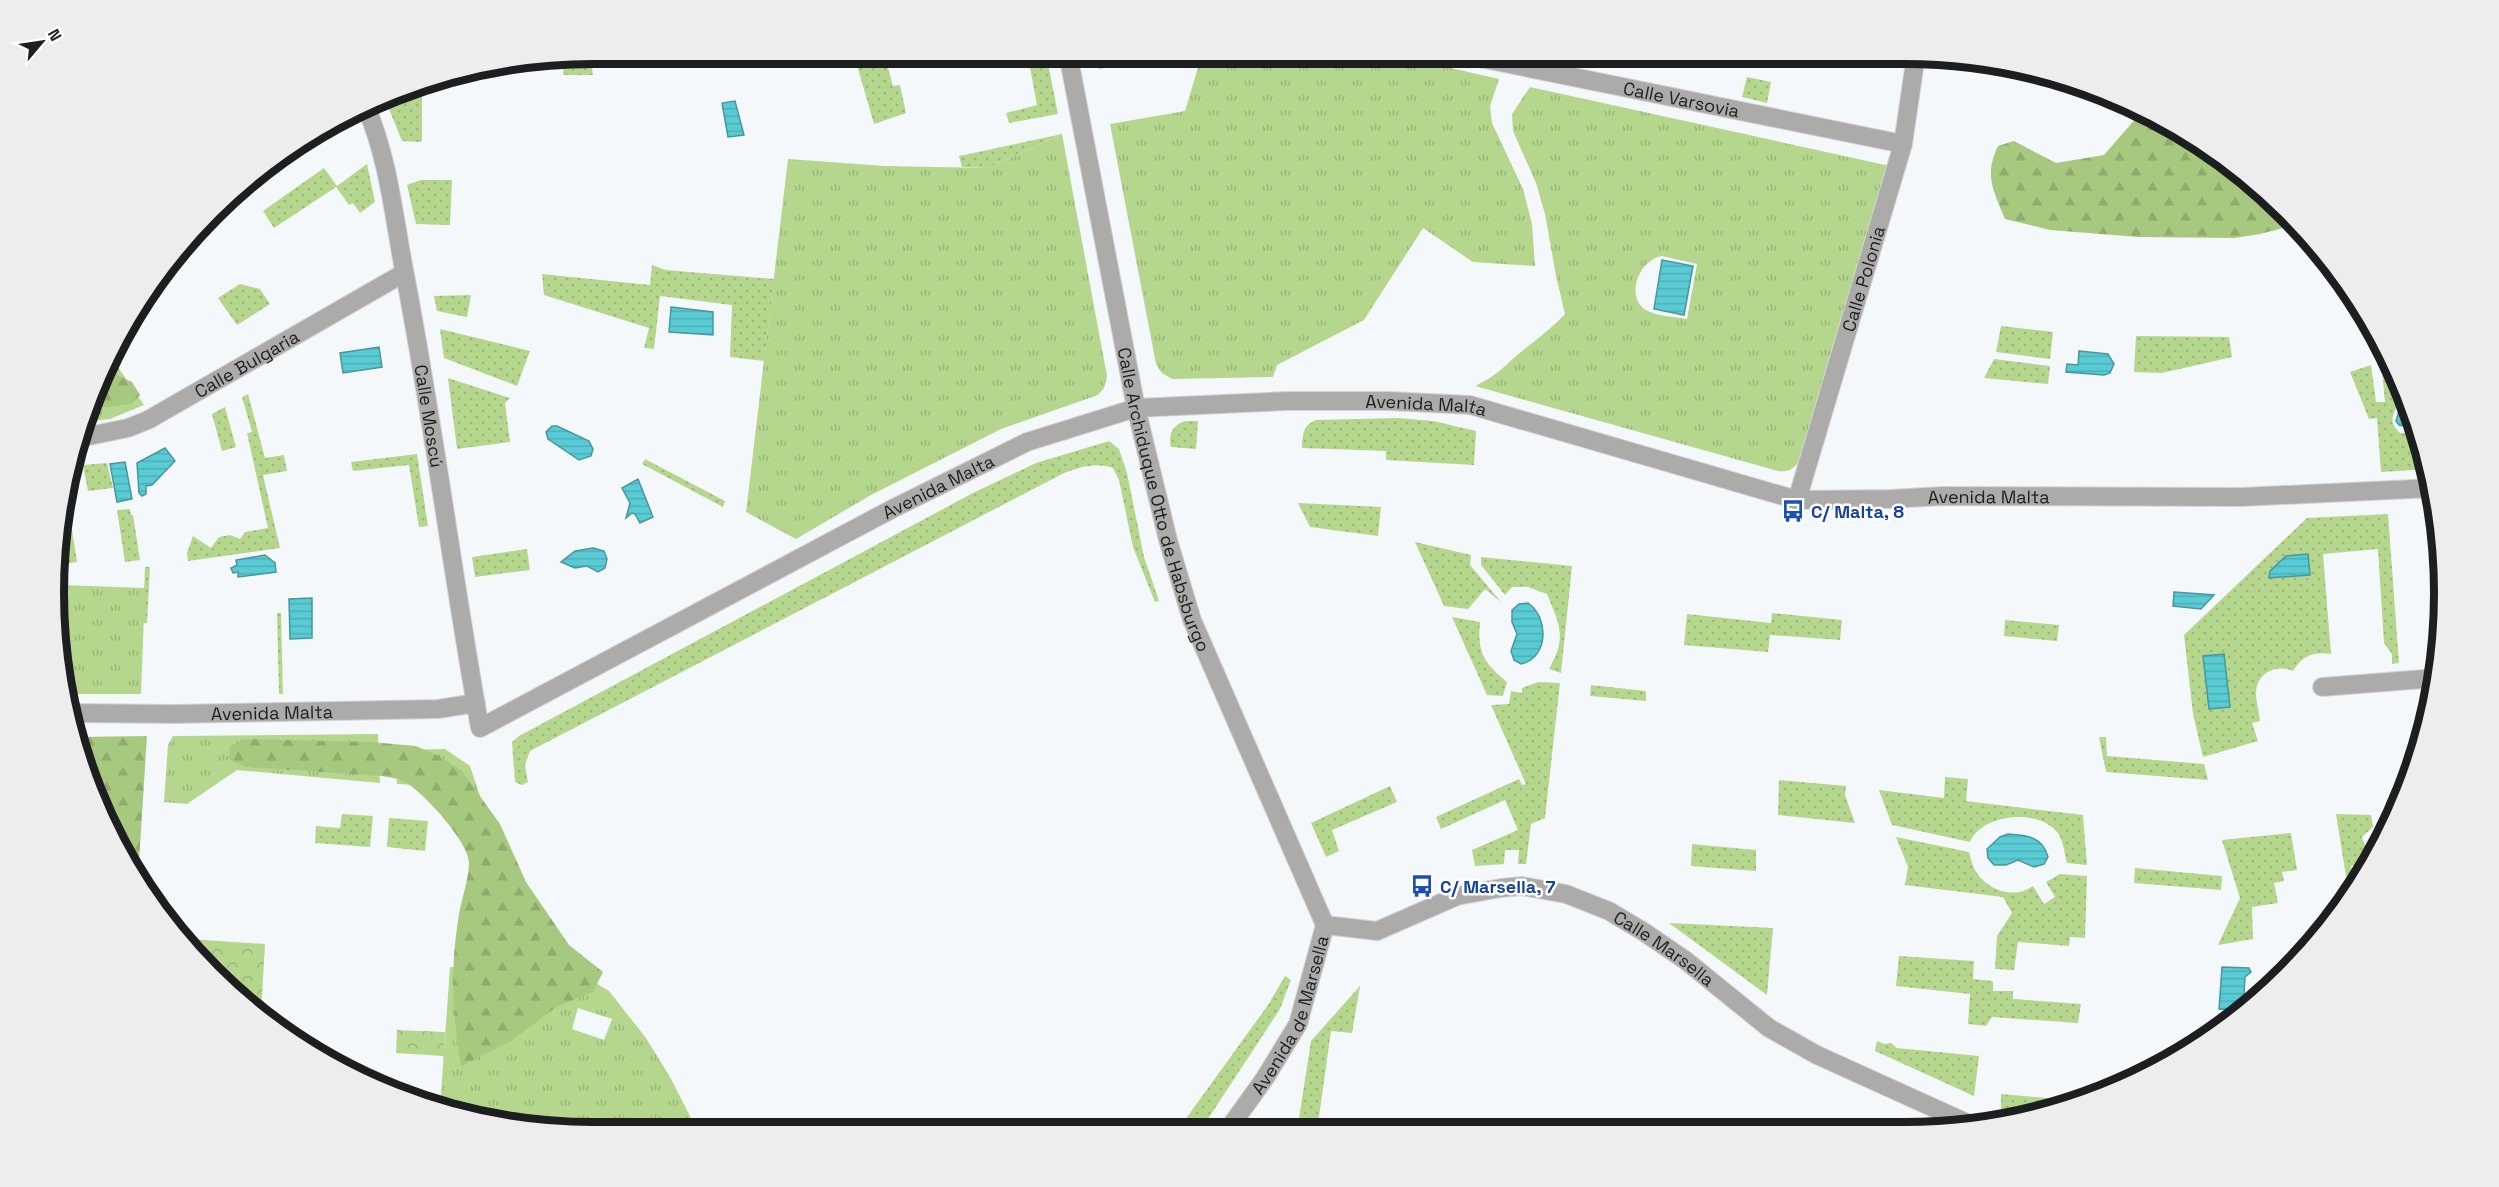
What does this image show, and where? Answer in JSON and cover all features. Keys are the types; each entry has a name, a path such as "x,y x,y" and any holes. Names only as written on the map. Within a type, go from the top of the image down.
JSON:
{"street":[{"name":"Calle Archiduque Otto de Habsburgo","path":"1070,64 1136,408 1168,540 1192,620 1325,925"},
{"name":"Calle Varsovia","path":"1509,64 1903,144"},
{"name":"Calle Polonia","path":"1797,500 1903,144 1915,65"},
{"name":"Calle Moscú","path":"369,115 386,171 422,364 480,728"},
{"name":"Calle Bulgaria","path":"89,436 128,428 148,420 404,273"},
{"name":"Avenida Malta","path":"480,728 894,508 1027,442 1136,408 1287,400 1470,405 1797,500 1943,496 2241,497 2424,488"},
{"path":"2322,687 2427,679"},
{"name":"Avenida Malta","path":"79,713 174,714 438,709 476,703"},
{"name":"Calle Marsella","path":"1325,925 1377,931 1457,896 1501,888 1522,886 1566,894 1609,911 1644,932 1685,960 1769,1028 1817,1055 1959,1119"},
{"name":"Avenida de Marsella","path":"1233,1122 1265,1078 1298,1024 1325,925"}],"green space":[{"path":"591,64 593,75 563,75 564,66"},
{"path":"887,64 893,86 900,85 906,113 874,124 857,65"},
{"path":"1029,64 1048,64 1058,114 1009,123 1006,113 1037,105"},
{"path":"1098,64 1118,64 1118,65 1099,69"},
{"path":"1199,64 1433,64 1499,79 1490,106 1492,123 1523,189 1532,224 1535,266 1473,262 1423,228 1364,320 1277,365 1273,377 1172,379 1162,373 1156,364 1110,124 1185,111"},
{"path":"1747,77 1771,82 1767,103 1742,97"},
{"path":"1530,87 1890,166 1798,463 1794,467 1787,471 1778,471 1475,386 1500,370 1565,314 1545,214 1536,183 1513,131 1512,114","holes":["1662,256 1697,264 1687,319 1655,314 1639,304 1636,296 1637,279 1641,271 1654,259"]},
{"path":"422,93 422,140 421,142 402,141 388,106"},
{"path":"2136,118 2170,135 2228,174 2287,227 2234,238 2139,237 2050,230 2005,219 1994,191 1991,174 1991,166 1998,146 2014,141 2056,163 2104,155"},
{"path":"1062,134 1107,376 1104,388 1098,395 1001,429 871,495 796,539 746,512 788,159 885,166 987,168"},
{"path":"1062,134 987,168 962,167 959,156"},
{"path":"367,164 375,202 360,213 353,203 349,205 336,187 274,228 263,211 324,168 337,186"},
{"path":"421,180 452,180 450,225 416,224 407,185"},
{"path":"652,265 666,270 774,279 764,361 730,357 732,305 660,296 654,349 644,348 649,328 544,295 542,274 650,285"},
{"path":"240,284 260,289 270,304 237,325 218,298"},
{"path":"471,295 467,317 437,311 434,296"},
{"path":"2001,326 2053,332 2050,359 1996,352"},
{"path":"440,329 530,351 517,386 444,358"},
{"path":"2136,336 2229,337 2232,357 2162,373 2134,372"},
{"path":"1994,359 2050,366 2048,384 1984,378"},
{"path":"2381,363 2398,402 2393,422 2400,433 2409,433 2419,470 2381,472 2377,418 2369,419 2350,372 2371,365 2376,402 2385,402"},
{"path":"117,365 144,405 110,419 94,421"},
{"path":"113,373 132,382 140,395 131,404 99,408"},
{"path":"448,378 510,398 505,403 510,442 457,449"},
{"path":"248,394 265,458 284,455 287,471 263,475 280,548 188,561 187,553 193,536 211,548 219,537 230,535 240,539 245,532 268,528 247,433 252,432 242,397"},
{"path":"225,407 236,447 222,451 212,414"},
{"path":"1398,418 1433,421 1476,431 1474,465 1386,460 1386,451 1302,448 1306,428 1316,420"},
{"path":"1185,421 1198,421 1196,449 1171,447 1172,431"},
{"path":"1109,441 1119,449 1127,473 1144,557 1159,601 1155,602 1133,547 1119,480 1113,468 1095,465 1076,469 1064,473 530,751 525,765 528,782 522,785 515,782 512,742 519,736 973,493 1036,463"},
{"path":"417,454 428,526 419,527 409,465 353,471 351,462"},
{"path":"645,459 725,501 723,507 642,464"},
{"path":"107,463 113,488 88,491 83,465"},
{"path":"1298,503 1381,507 1378,536 1310,527"},
{"path":"130,509 140,560 125,562 117,510"},
{"path":"2388,514 2399,663 2392,664 2392,654 2384,643 2378,549 2323,554 2331,654 2313,654 2304,658 2293,671 2277,669 2263,676 2256,690 2260,721 2252,723 2258,741 2203,757 2193,714 2184,635 2307,518"},
{"path":"69,523 71,523 77,562 66,563"},
{"path":"1415,542 1471,555 1470,565 1501,602 1485,589 1468,609 1444,606"},
{"path":"527,549 530,570 475,577 472,557"},
{"path":"1481,557 1572,566 1561,673 1549,669 1558,648 1560,632 1547,594 1528,587 1512,587 1505,595 1481,565"},
{"path":"145,567 150,567 147,623 143,623"},
{"path":"65,585 145,588 141,694 74,694 69,663"},
{"path":"277,613 281,613 283,694 279,694"},
{"path":"1772,613 1842,620 1840,640 1770,635 1768,652 1684,645 1687,614 1771,623"},
{"path":"1452,617 1480,622 1481,650 1488,663 1507,682 1503,696 1487,695"},
{"path":"2005,620 2059,625 2057,641 2004,636"},
{"path":"1538,682 1560,683 1545,818 1531,824 1526,864 1518,864 1519,850 1505,850 1504,864 1475,866 1472,850 1518,830 1505,800 1441,829 1436,817 1519,779 1522,785 1526,784 1491,705 1509,704 1511,691 1522,693 1522,688"},
{"path":"1591,685 1646,691 1646,701 1590,696"},
{"path":"378,734 380,783 237,770 187,804 164,802 168,745 173,736"},
{"path":"147,736 139,864 105,796 85,737"},
{"path":"2099,737 2106,737 2107,756 2204,764 2208,780 2106,772"},
{"path":"246,739 371,742 416,746 441,757 462,771 500,824 526,882 569,945 603,972 593,992 556,1007 511,1041 461,1066 454,1012 453,975 459,914 468,877 469,862 461,842 433,806 403,781 383,776 245,767 229,759 230,746"},
{"path":"445,749 470,766 495,841 575,971 609,991 646,1038 670,1077 691,1122 594,1122 524,1118 441,1099 450,967 507,969 466,836 420,785 397,784 395,750","holes":["578,1008 612,1019 604,1040 572,1029"]},
{"path":"1945,777 1968,779 1966,801 2083,815 2087,865 2067,863 2057,832 2048,824 2024,817 1998,820 1986,825 1970,842 1892,825 1879,790 1944,798"},
{"path":"1779,780 1846,786 1845,795 1855,823 1778,815"},
{"path":"1390,786 1397,802 1332,830 1339,851 1326,857 1311,823"},
{"path":"342,814 373,816 370,847 315,843 316,826 340,828"},
{"path":"2336,814 2371,815 2373,827 2362,837 2368,851 2360,864 2351,866 2352,876 2347,884"},
{"path":"389,818 428,821 425,851 387,847"},
{"path":"2291,833 2297,870 2282,872 2284,881 2274,883 2278,903 2252,907 2253,939 2218,945 2240,898 2222,840"},
{"path":"1896,837 1969,852 1975,870 1993,888 2017,892 2033,886 2044,904 2055,897 2046,882 2060,874 2087,876 2085,938 2070,937 2069,946 2018,942 2014,970 1995,969 1997,936 2012,913 2003,897 1905,885 1908,867"},
{"path":"1692,844 1756,850 1756,871 1691,866"},
{"path":"2135,868 2222,876 2221,890 2134,883"},
{"path":"1669,923 1773,928 1767,995"},
{"path":"194,939 265,944 262,1005 219,968"},
{"path":"1899,956 1974,961 1973,979 1993,981 1993,991 2013,991 2013,999 2081,1004 2078,1023 1992,1017 1986,1026 1968,1024 1970,994 1896,986"},
{"path":"1285,976 1291,980 1280,1009 1206,1122 1184,1122 1268,1005"},
{"path":"1360,986 1352,1033 1331,1031 1318,1122 1298,1122 1311,1041"},
{"path":"397,1030 445,1032 444,1056 396,1053"},
{"path":"1877,1041 1884,1044 1891,1043 1897,1048 1979,1056 1974,1096 1875,1051"},
{"path":"2001,1094 2058,1099 2009,1112 2001,1110"}],"water":[{"path":"735,101 744,135 728,137 722,103"},
{"path":"1662,260 1693,266 1684,315 1654,309"},
{"path":"671,307 713,312 713,335 669,332"},
{"path":"379,347 382,367 343,373 340,353"},
{"path":"2079,351 2108,354 2114,364 2110,373 2104,375 2066,372 2067,364 2078,365"},
{"path":"2400,407 2407,427 2399,425 2396,421"},
{"path":"552,426 557,426 589,441 593,449 591,456 579,460 548,439 546,432"},
{"path":"165,448 175,461 152,485 146,486 146,494 142,496 139,493 137,463"},
{"path":"125,462 132,499 117,502 110,464"},
{"path":"638,479 653,517 640,523 635,514 632,513 626,518 630,503 622,488"},
{"path":"593,548 604,551 607,559 605,568 598,572 587,566 575,568 561,562 575,551"},
{"path":"2308,554 2310,575 2269,578 2270,571 2286,556"},
{"path":"265,555 275,563 276,572 238,577 238,572 233,573 231,568 237,565 236,560"},
{"path":"2174,592 2214,595 2201,609 2173,606"},
{"path":"312,598 312,638 290,639 289,599"},
{"path":"1528,603 1540,618 1543,636 1537,654 1521,664 1514,660 1511,651 1517,634 1512,622 1512,610 1519,604"},
{"path":"2224,654 2230,707 2209,709 2203,656"},
{"path":"2008,834 2028,836 2038,841 2046,850 2048,857 2044,864 2034,867 2018,860 2006,865 1994,865 1988,858 1987,849 2000,837"},
{"path":"2222,967 2249,968 2251,972 2245,977 2244,1000 2231,1010 2219,1009"}],"place":[{"name":"C/ Malta, 8","path":"1793,511"},
{"name":"C/ Marsella, 7","path":"1422,886"}]}
